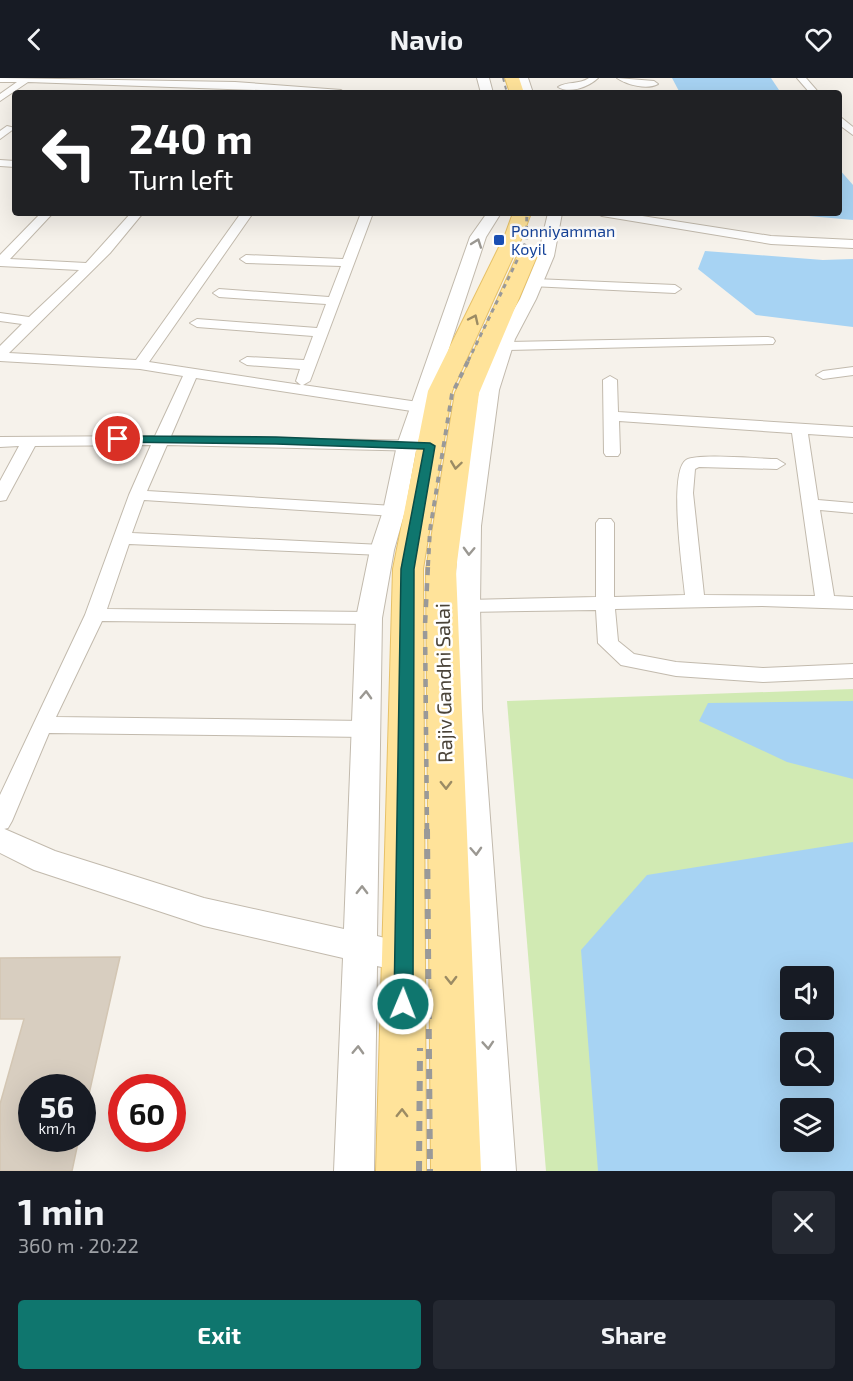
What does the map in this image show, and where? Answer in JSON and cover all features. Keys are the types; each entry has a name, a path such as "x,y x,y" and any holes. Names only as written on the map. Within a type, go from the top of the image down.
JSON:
{"main road":[{"name":"Rajiv Gandhi Salai","path":"401,1171 408,569 418,446 440,391 521,216"},
{"name":"Rajiv Gandhi Salai","path":"456,1171 441,570 467,393 536,237 542,216"}],"street":[{"path":"562,87 585,85 594,78"},
{"path":"621,78 654,84"},
{"path":"801,78 812,90"},
{"path":"0,79 158,83 189,81 239,89 264,90"},
{"path":"0,98 27,79"},
{"path":"554,79 566,90"},
{"path":"74,90 85,81"},
{"path":"153,90 158,83"},
{"path":"842,122 853,132"},
{"path":"0,136 10,128"},
{"path":"44,216 0,262 88,267"},
{"path":"0,355 30,321 88,267 134,216"},
{"path":"140,365 245,216"},
{"path":"303,381 366,216"},
{"path":"354,1171 369,618 382,550 418,446 418,407 478,237 492,216"},
{"path":"496,1171 468,721 467,606 470,526 489,390 504,346 546,256 554,216"},
{"path":"621,216 771,240 853,244"},
{"path":"246,259 348,263"},
{"path":"535,283 675,289"},
{"path":"219,293 333,301"},
{"path":"0,317 30,321"},
{"path":"197,323 321,332"},
{"path":"504,346 768,341"},
{"path":"0,355 140,365 418,407"},
{"path":"247,361 309,365"},
{"path":"824,375 853,371"},
{"path":"0,821 42,725 95,615 137,495 191,373"},
{"path":"610,380 612,453"},
{"path":"612,416 853,432"},
{"path":"799,429 811,504 811,522 825,601"},
{"path":"0,442 162,439 418,446"},
{"path":"0,496 30,441"},
{"path":"695,601 685,493 687,469 691,464 698,462 777,465"},
{"path":"137,495 394,511"},
{"path":"811,504 853,508"},
{"path":"605,524 605,603 608,643 628,660 676,669 763,675 853,671"},
{"path":"122,538 382,550"},
{"path":"467,606 695,601 853,603"},
{"path":"95,615 369,618"},
{"path":"42,725 365,729"},
{"path":"0,839 45,861 204,912 404,957"}],"green space":[{"path":"853,689 853,1171 546,1171 507,701"}],"water":[{"path":"672,78 771,78 779,90 678,90"},
{"path":"842,172 853,185 853,220 809,216 842,216"},
{"path":"705,251 823,260 853,259 853,327 756,315 698,269"},
{"path":"853,701 853,779 787,762 699,721 708,703"},
{"path":"853,842 853,1171 598,1171 581,950 647,875"}],"building":[{"path":"120,957 94,1074 18,1074 18,1152 76,1152 72,1171 0,1171 0,1104 24,1019 0,1019 0,958"}],"railway":[{"path":"503,78 506,90"},
{"path":"468,361 526,242 527,216"},
{"path":"428,566 430,530 452,394 469,359"},
{"path":"427,831 425,625 428,565"},
{"path":"427,829 430,1171"},
{"path":"419,1171 420,1048"}],"place":[{"name":"Ponniyamman Koyil","path":"499,240"}],"route":[{"path":"118,439 276,440 430,446 408,569 403,1004"}]}
